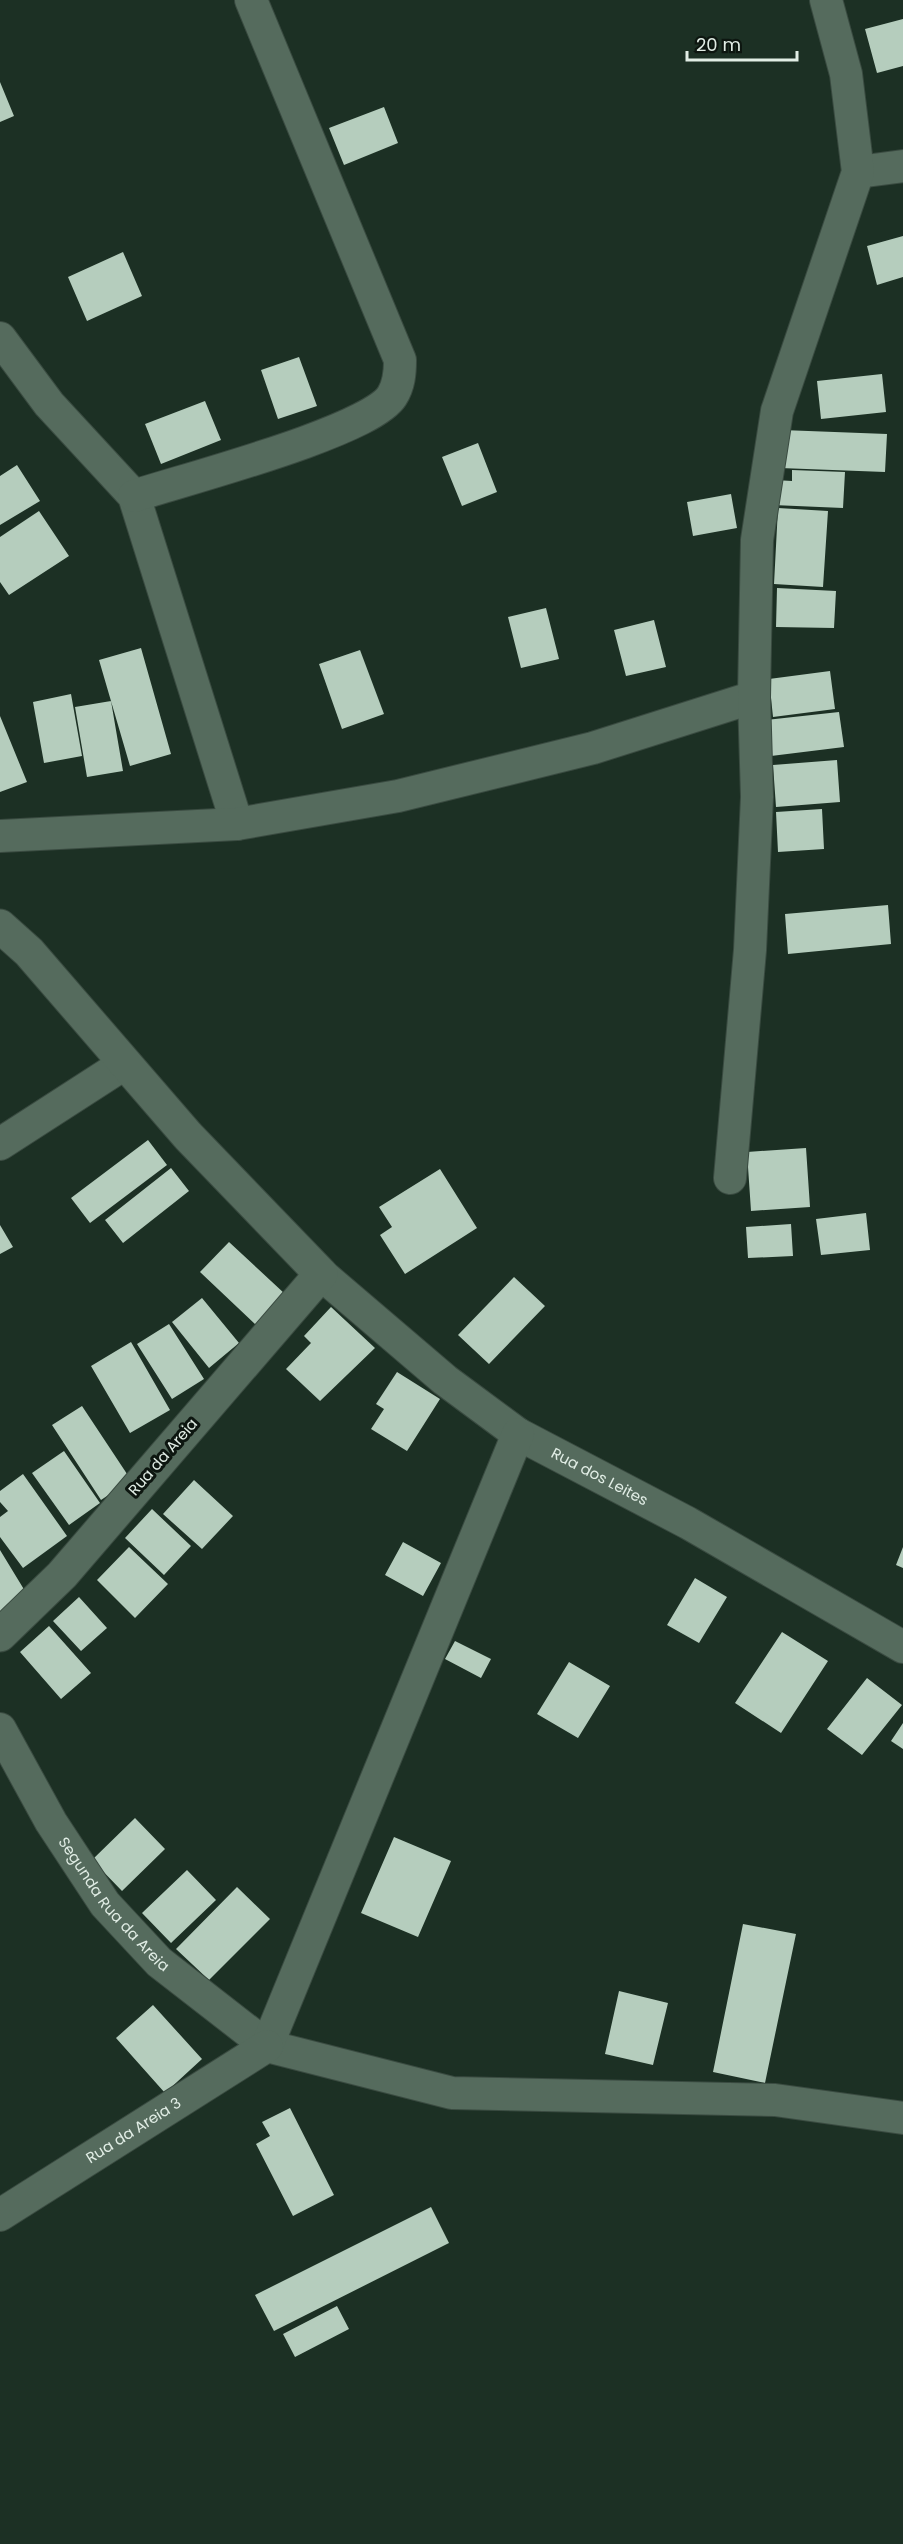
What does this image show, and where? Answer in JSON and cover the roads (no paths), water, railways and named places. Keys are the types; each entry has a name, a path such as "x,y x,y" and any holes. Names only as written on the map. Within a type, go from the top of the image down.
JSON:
{"street":[{"path":"134,496 328,434 370,416 392,397 399,379 400,360 251,0"},
{"path":"730,1178 750,950 758,797 754,697 757,540 777,411 858,172 846,74 826,0"},
{"path":"858,172 903,166"},
{"path":"0,338 49,404 134,496 237,824"},
{"path":"0,836 237,824 398,796 582,751 754,697"},
{"path":"0,926 28,952 188,1136 321,1274"},
{"path":"0,1144 124,1064"},
{"name":"Rua dos Leites","path":"321,1274 446,1380 518,1434 688,1523 903,1647"},
{"name":"Rua da Areia","path":"0,1635 62,1575 321,1274"},
{"path":"518,1434 267,2046 452,2093 775,2100 903,2118"},
{"name":"Segunda Rua da Areia","path":"0,1730 51,1822 105,1904 159,1962 267,2046"},
{"name":"Rua da Areia 3","path":"0,2215 267,2046"}]}
